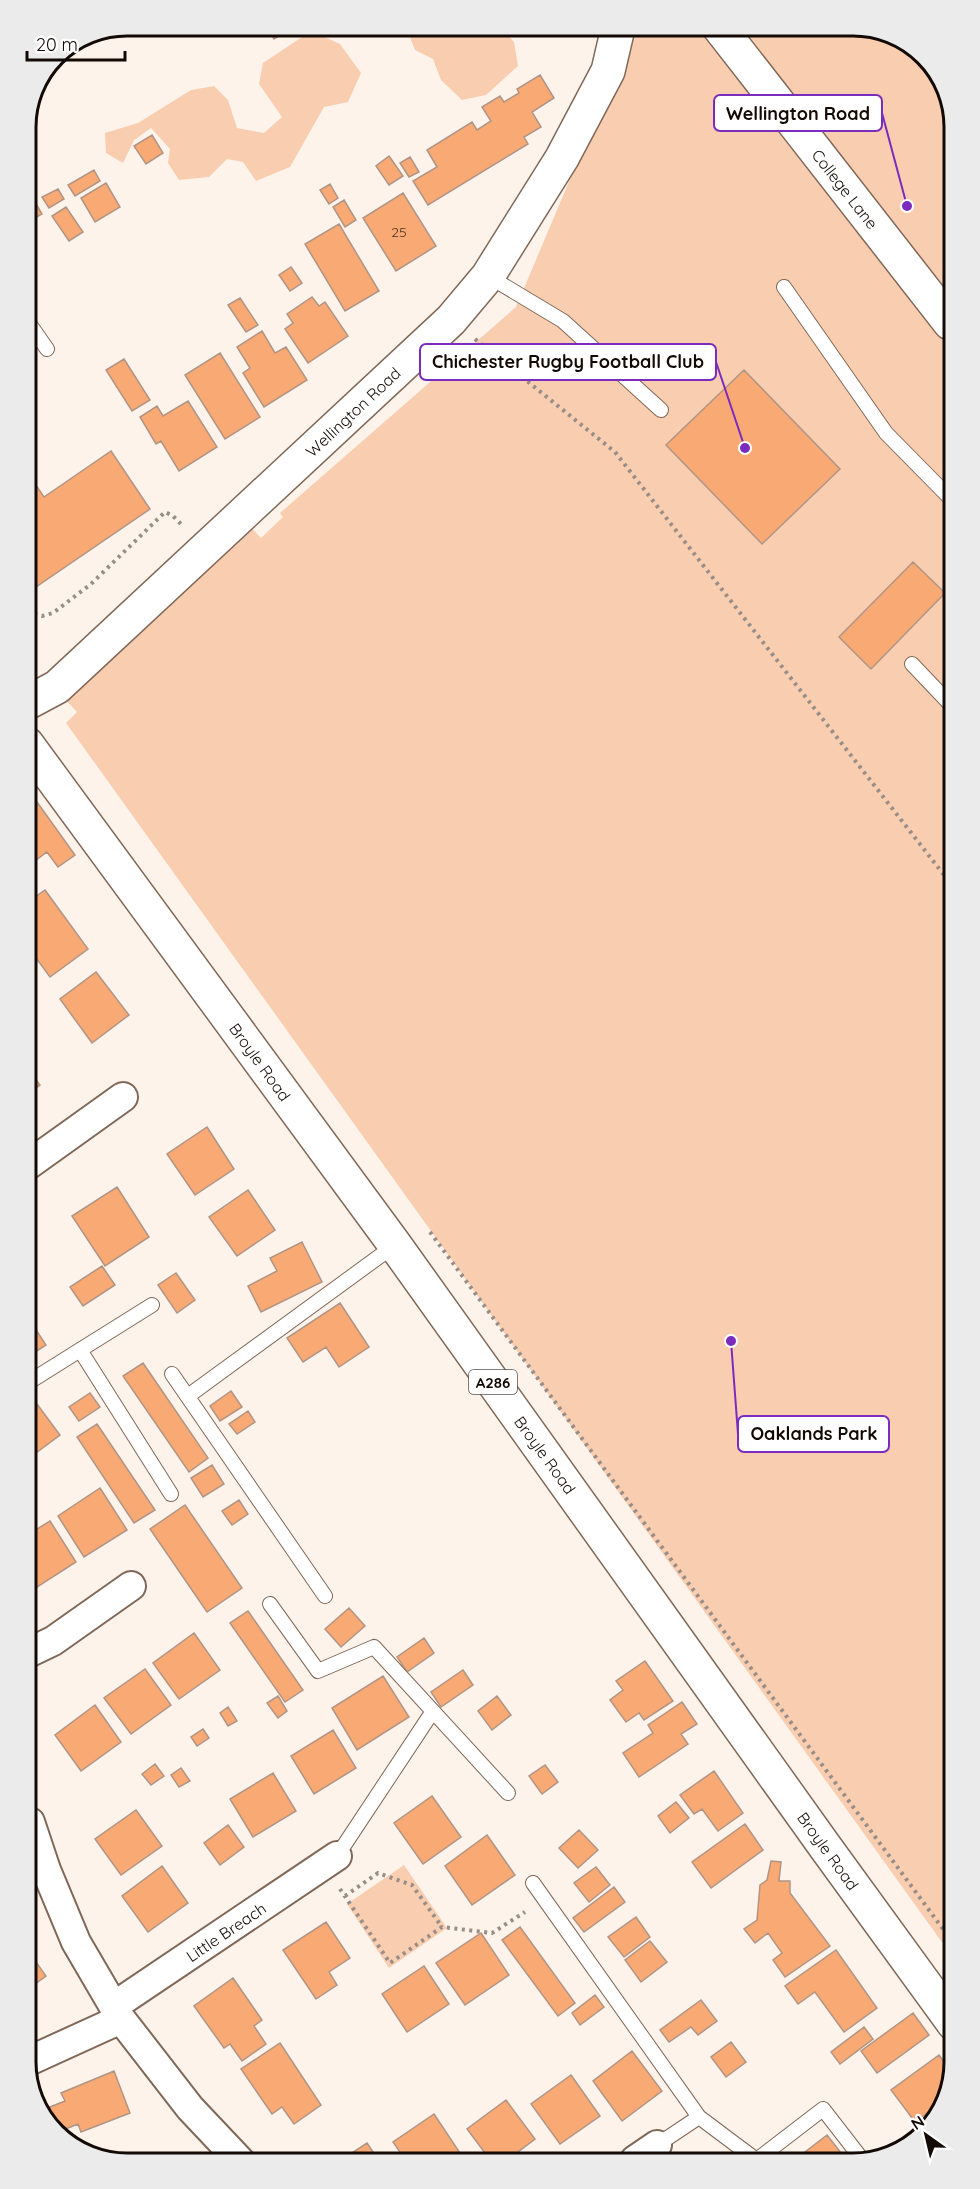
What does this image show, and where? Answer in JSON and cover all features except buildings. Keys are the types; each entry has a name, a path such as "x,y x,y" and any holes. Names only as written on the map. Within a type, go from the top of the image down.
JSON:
{"main road":[{"name":"Wellington Road","path":"36,699 57,687 451,320 488,276 562,158 608,71 616,36"},
{"name":"College Lane","path":"726,36 944,315"},
{"name":"Broyle Road","path":"36,756 395,1245 944,2010"}],"street":[{"path":"36,1159 123,1097"},
{"path":"36,1649 53,1641 131,1586"},
{"path":"36,1840 76,1942 118,2013 190,2108 232,2153"},
{"name":"Little Breach","path":"36,2057 118,2013 331,1861"}],"lane":[{"path":"488,276 563,321 661,410"},
{"path":"784,286 886,433 944,492"},
{"path":"36,333 47,349"},
{"path":"912,664 944,698"},
{"path":"188,1396 395,1245"},
{"path":"36,1378 152,1305"},
{"path":"80,1350 171,1494"},
{"path":"172,1374 325,1596"},
{"path":"270,1604 318,1671 374,1647 508,1793"},
{"path":"331,1861 433,1711"},
{"path":"533,1883 699,2117 749,2153"},
{"path":"765,2153 823,2109 857,2153"},
{"path":"646,2152 699,2117"}],"path":[{"path":"451,320 615,452 944,875"},
{"path":"36,614 42,616 52,613 91,584 165,512 173,516 206,549"},
{"path":"424,1225 944,1930"},
{"path":"331,1861 345,1896 390,1963 442,1927 492,1933 544,1899"},
{"path":"345,1896 378,1873 412,1885 442,1927"}],"shaded area":[{"path":"304,36 322,36 340,44 361,73 348,102 324,107 290,167 256,181 243,162 227,159 209,177 179,180 168,163 170,149 151,128 134,140 123,163 106,153 105,133 138,123 191,90 214,86 228,100 237,128 264,133 282,117 259,84 263,63"},
{"path":"409,36 508,36 514,42 518,66 486,95 462,100 441,80 433,59 415,50"},
{"path":"631,36 859,36 882,41 899,48 917,63 932,81 942,109 944,127 944,1945 66,723 77,712 58,692 243,519 261,538 283,517 280,513 516,307"},
{"path":"404,1865 447,1928 389,1968 347,1904"}],"place":[{"name":"Wellington Road","path":"907,206"},
{"name":"Chichester Rugby Football Club","path":"745,448"},
{"name":"Oaklands Park","path":"731,1341"}]}
